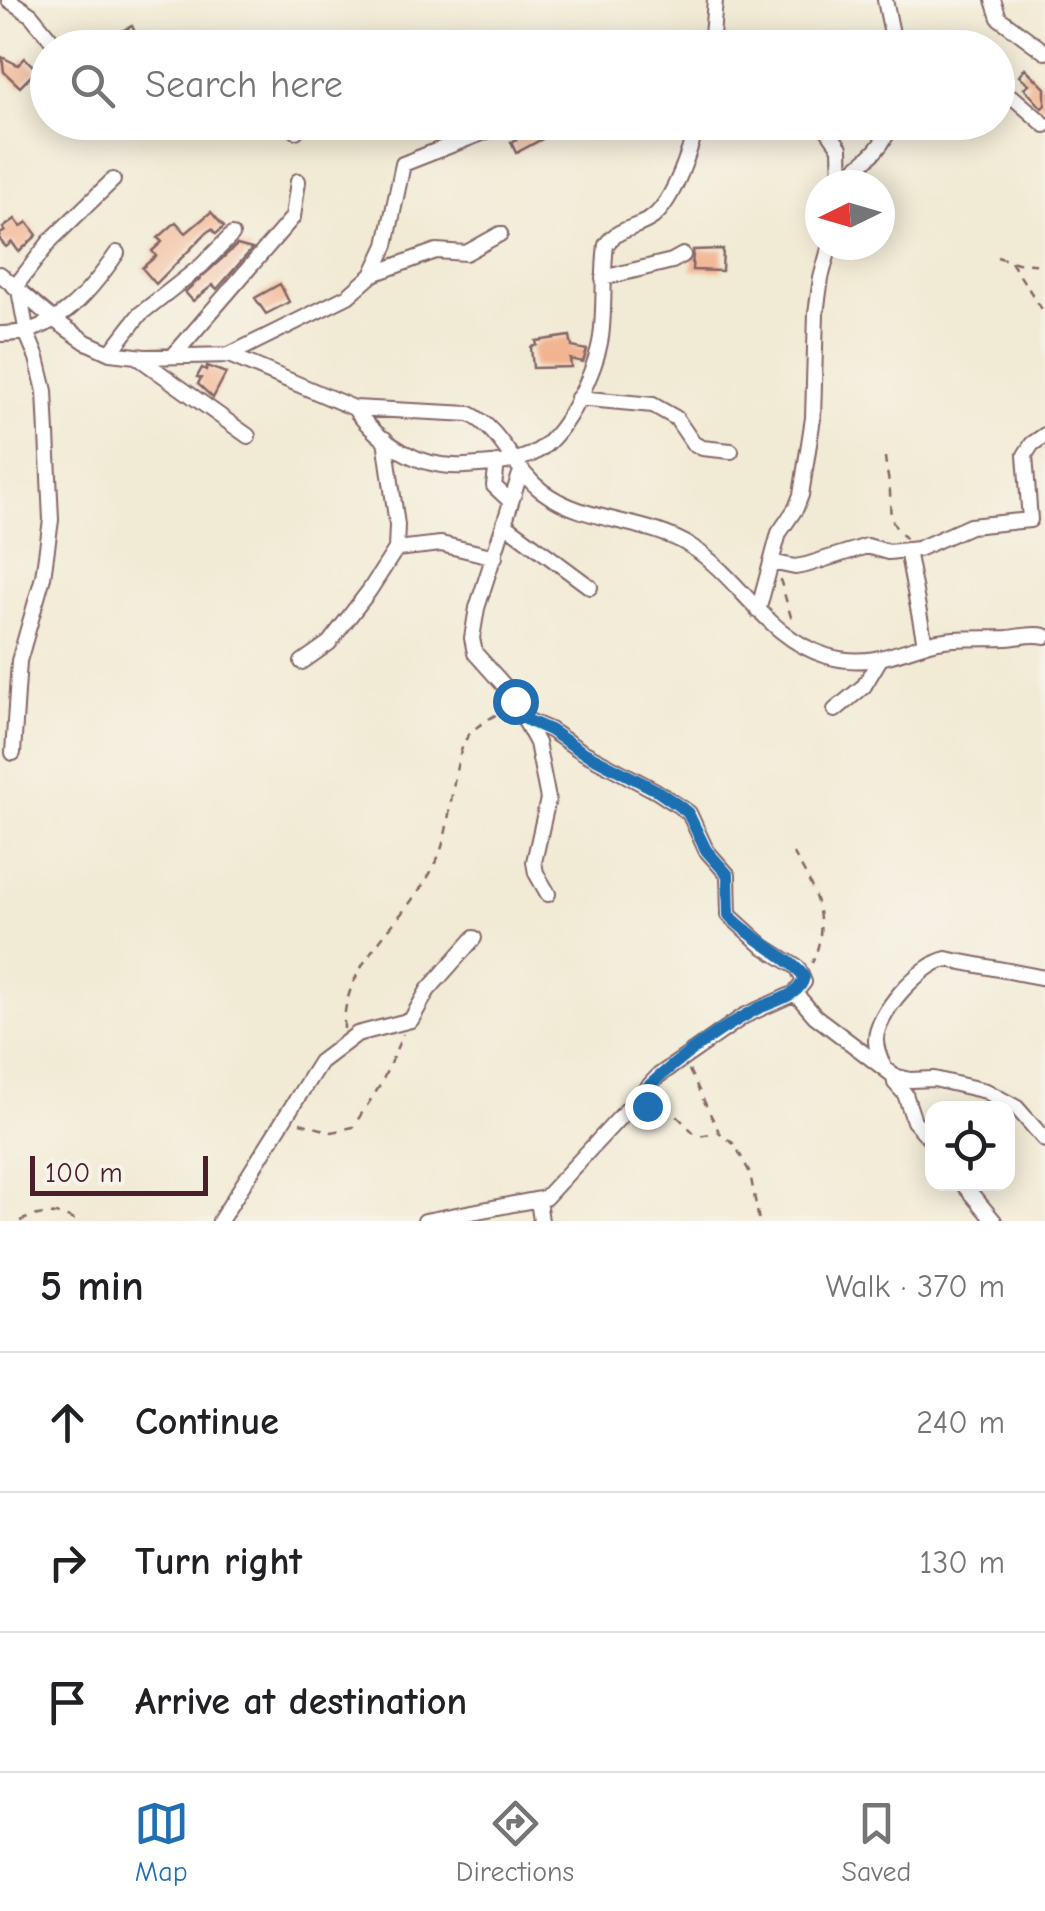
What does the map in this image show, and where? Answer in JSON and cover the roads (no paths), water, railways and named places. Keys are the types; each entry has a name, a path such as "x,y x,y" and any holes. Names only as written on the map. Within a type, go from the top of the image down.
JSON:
{"street":[{"path":"10,0 43,30"},
{"path":"712,30 715,0"},
{"path":"885,0 891,30"},
{"path":"992,0 999,18 1013,30"},
{"path":"1015,31 1045,52"},
{"path":"1015,99 1045,125"},
{"path":"372,275 386,245 402,164 464,140"},
{"path":"548,894 534,862 548,799 537,743 504,684 481,663 472,638 477,608 496,556 517,466 541,449 563,424 578,398 601,338 606,246 623,230 656,215 692,140"},
{"path":"834,140 840,148 841,170"},
{"path":"855,170 885,140"},
{"path":"14,753 19,661 43,577 51,520 45,391 17,288 51,240 113,180"},
{"path":"174,356 293,217 298,180"},
{"path":"229,356 348,296 372,275 422,254 466,253 500,234"},
{"path":"110,354 140,314 201,266 232,235"},
{"path":"0,334 27,334 76,304 117,253"},
{"path":"603,278 672,262 684,254"},
{"path":"758,611 774,563 778,533 802,495 810,450 816,313 826,260"},
{"path":"0,274 53,319 110,354 229,356 354,408 470,414 486,422 517,466 540,490 606,519 657,532 694,548 775,630 800,645 852,662 880,659 954,639 1045,636"},
{"path":"136,356 248,436"},
{"path":"578,398 653,405 676,418 702,448 731,451"},
{"path":"354,408 369,428 385,439 411,456 441,467 497,463 517,466"},
{"path":"774,563 806,566 867,546 878,552 913,550 970,526 1030,520 1026,455 1032,444 1045,435"},
{"path":"302,662 329,643 396,550 398,525 385,439"},
{"path":"497,463 494,486 510,501"},
{"path":"505,524 590,586"},
{"path":"396,550 441,544 496,556"},
{"path":"913,550 925,644"},
{"path":"835,710 864,686 880,659"},
{"path":"426,1221 538,1200 550,1194 630,1104 685,1054 744,1016 795,993 804,977 798,968 762,946 729,915 728,875 706,850 688,813 656,790 527,720"},
{"path":"220,1221 320,1062 346,1040 376,1027 406,1023 428,990 474,938"},
{"path":"925,1133 914,1121 876,1040 882,1016 920,973 936,961 946,959 1045,978"},
{"path":"795,993 815,1016 888,1071 910,1080 934,1078 986,1091 1017,1108 1045,1140"},
{"path":"969,1191 994,1221"},
{"path":"538,1200 541,1221"}]}
